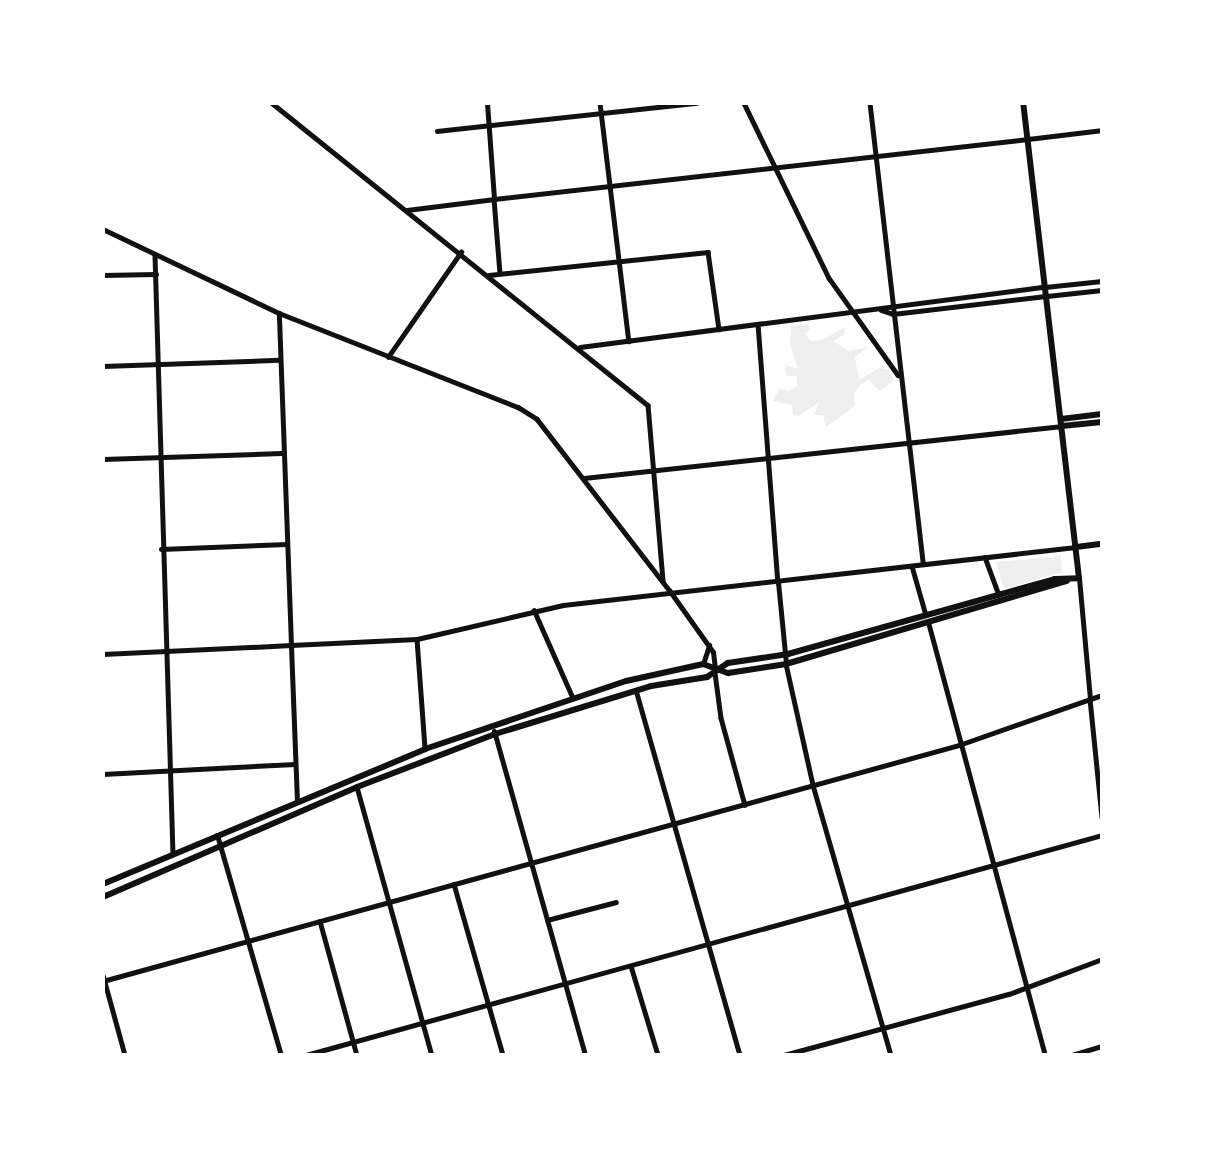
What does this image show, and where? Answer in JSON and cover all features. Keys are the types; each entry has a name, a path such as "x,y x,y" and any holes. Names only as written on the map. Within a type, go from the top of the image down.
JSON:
{"main road":[{"path":"103,897 357,787 495,734 636,690 707,677 715,669 788,654 999,595 1079,578 1023,103"},
{"path":"1061,422 1102,414"},
{"path":"1061,422 1102,422"},
{"path":"1076,547 1102,544"},
{"path":"103,884 425,749 492,724 647,674 703,664 728,673 786,664 929,624 1069,580"}],"street":[{"path":"272,103 579,347 650,410 663,581"},
{"path":"487,103 500,273"},
{"path":"600,103 629,341"},
{"path":"437,131 696,103"},
{"path":"744,103 774,167 851,313 900,377"},
{"path":"870,103 905,441 923,565"},
{"path":"407,210 1102,130"},
{"path":"103,229 279,313 519,407 556,439 709,645 721,718 745,804"},
{"path":"388,357 461,252"},
{"path":"488,275 708,252 711,255 719,330"},
{"path":"155,255 173,853"},
{"path":"103,275 156,274"},
{"path":"579,347 881,310 892,305 1102,281"},
{"path":"881,310 893,314 1102,290"},
{"path":"279,313 281,453 297,802"},
{"path":"758,324 778,582 788,654 786,664 813,785 891,1055"},
{"path":"103,366 279,360"},
{"path":"583,478 1061,422"},
{"path":"103,459 281,453"},
{"path":"162,549 287,544"},
{"path":"103,654 417,639 534,610 669,590 778,582 1076,547"},
{"path":"985,557 999,595"},
{"path":"912,566 926,615"},
{"path":"1079,578 1102,817"},
{"path":"534,610 573,698"},
{"path":"929,624 1024,990 1045,1055"},
{"path":"417,639 425,749"},
{"path":"703,664 709,645"},
{"path":"636,690 740,1055"},
{"path":"125,1055 104,979 250,942 959,745 1102,695"},
{"path":"492,724 585,1055"},
{"path":"103,774 295,765"},
{"path":"357,787 432,1055"},
{"path":"217,835 281,1055"},
{"path":"306,1055 1102,835"},
{"path":"454,884 503,1055"},
{"path":"547,920 616,902"},
{"path":"320,922 357,1055"},
{"path":"784,1055 1024,990 1102,959"},
{"path":"631,966 658,1055"},
{"path":"1072,1055 1102,1046"}],"shaded area":[{"path":"807,324 810,329 805,334 811,341 822,340 846,327 844,335 833,341 849,351 868,347 855,357 859,380 879,368 888,369 894,381 879,391 869,380 861,384 854,393 855,406 826,427 823,415 814,415 819,402 799,416 793,415 792,405 773,401 779,389 789,391 797,386 797,376 786,376 785,369 786,365 798,369 790,344 791,326"},
{"path":"1061,556 1062,572 1004,589 996,562"}]}
